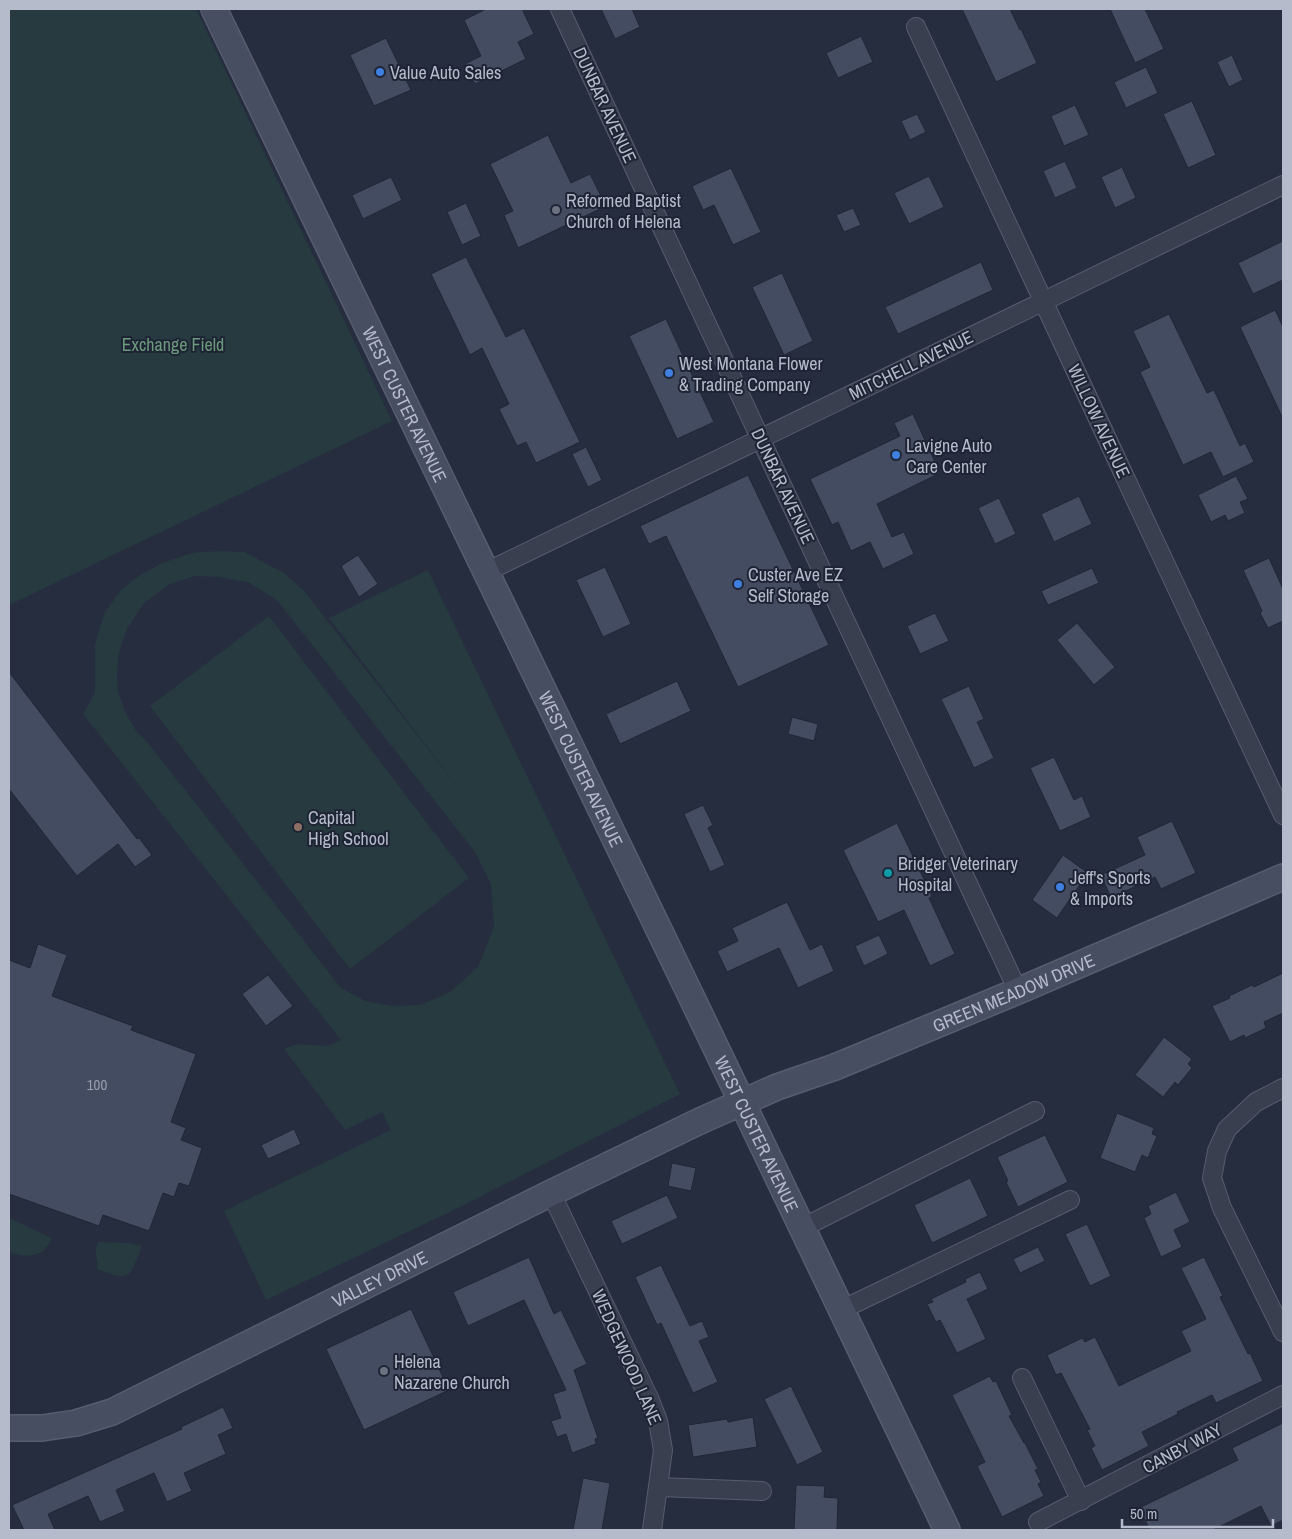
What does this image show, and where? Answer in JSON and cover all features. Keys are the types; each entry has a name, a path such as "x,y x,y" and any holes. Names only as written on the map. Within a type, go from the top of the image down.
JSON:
{"main road":[{"name":"WEST CUSTER AVENUE","path":"214,9 742,1102 946,1530"},
{"name":"GREEN MEADOW DRIVE","path":"742,1102 1018,991 1283,878"},
{"name":"VALLEY DRIVE","path":"9,1428 42,1428 76,1423 112,1412 551,1193 742,1102"}],"street":[{"name":"DUNBAR AVENUE","path":"560,9 1018,991"},
{"name":"WILLOW AVENUE","path":"916,27 1283,815"},
{"name":"MITCHELL AVENUE","path":"486,572 1283,184"},
{"path":"1283,1088 1256,1102 1227,1129 1217,1151 1212,1178 1224,1212 1283,1332"},
{"path":"802,1228 1035,1111"},
{"name":"WEDGEWOOD LANE","path":"551,1193 649,1398 658,1421 663,1450 652,1530"},
{"path":"841,1310 1070,1200"},
{"path":"1022,1378 1081,1501"},
{"name":"CANBY WAY","path":"1038,1522 1283,1395"},
{"path":"659,1487 762,1491"}],"green space":[{"name":"Exchange Field","path":"9,9 196,9 392,421 9,605"},
{"path":"244,552 284,573 304,591 461,791 329,618 428,570 680,1094 464,1205 266,1300 224,1211 391,1130 382,1112 345,1130 284,1049 297,1044 328,1046 341,1040 83,714 95,693 95,644 105,612 120,591 137,577 162,563 192,553","holes":["195,576 219,577 248,582 277,600 475,852 491,884 494,927 478,967 450,992 420,1005 392,1006 365,1001 341,988 148,743 137,732 126,714 118,693 119,652 127,629 144,603 170,584"]},
{"path":"269,616 469,878 350,969 150,706"},
{"path":"9,1218 52,1238 48,1245 39,1253 29,1256 9,1252"},
{"path":"98,1242 128,1243 142,1246 135,1265 131,1271 123,1276 97,1269 96,1251"}],"building":[{"path":"486,9 522,9 534,34 518,42 526,59 475,84 465,64 481,56 464,20"},
{"path":"601,9 632,9 640,27 615,39"},
{"path":"962,9 1010,9 1037,63 996,82"},
{"path":"1110,9 1145,9 1164,49 1135,63"},
{"path":"861,36 873,62 838,78 826,53"},
{"name":"Value Auto Sales","path":"386,38 411,90 374,106 350,55"},
{"path":"1232,55 1243,80 1229,87 1217,62"},
{"path":"1146,67 1158,93 1126,108 1114,82"},
{"path":"1192,101 1216,155 1188,168 1163,114"},
{"path":"1075,105 1089,135 1064,146 1051,116"},
{"path":"917,114 926,132 910,140 901,121"},
{"path":"548,135 571,183 590,174 606,206 518,248 504,215 513,211 490,164"},
{"path":"1065,161 1077,188 1055,198 1043,171"},
{"path":"1122,167 1136,198 1115,208 1101,177"},
{"path":"731,168 761,232 733,245 714,205 703,210 692,186"},
{"path":"929,176 944,207 909,224 894,193"},
{"path":"391,177 402,200 363,219 352,195"},
{"path":"466,203 481,236 462,245 447,212"},
{"path":"853,208 861,225 844,232 836,215"},
{"path":"1283,241 1283,280 1253,294 1238,263"},
{"path":"466,257 506,337 524,328 580,442 536,463 526,442 517,446 499,409 509,404 482,348 470,355 431,274"},
{"path":"981,262 993,290 898,334 885,307"},
{"path":"782,273 813,341 784,355 752,287"},
{"path":"1275,310 1283,327 1283,419 1240,327"},
{"path":"1169,314 1207,393 1214,390 1240,446 1245,443 1254,462 1223,477 1211,452 1183,465 1140,372 1150,367 1133,331"},
{"name":"West Montana Flower & Trading Company","path":"666,319 714,422 677,439 629,336"},
{"name":"Lavigne Auto Care Center","path":"913,414 940,473 877,504 892,537 904,532 914,554 883,569 870,542 851,551 838,522 832,525 810,479 900,436 894,423"},
{"path":"586,447 602,480 588,487 572,454"},
{"path":"748,475 829,645 738,687 666,536 649,544 640,526"},
{"path":"1236,476 1248,499 1240,502 1245,513 1228,521 1225,515 1211,522 1198,495"},
{"path":"1079,496 1092,524 1054,542 1041,514"},
{"path":"999,498 1016,534 995,544 978,508"},
{"path":"358,555 378,584 359,597 341,566"},
{"path":"1269,558 1283,589 1283,621 1268,628 1243,570"},
{"path":"605,567 631,624 603,637 576,580"},
{"path":"1092,568 1099,583 1048,605 1041,591"},
{"path":"935,613 949,641 920,654 907,626"},
{"path":"1077,623 1115,667 1094,685 1057,640"},
{"path":"9,672 137,839 139,838 152,855 135,867 118,844 77,876 9,789"},
{"path":"677,681 691,711 620,744 606,714"},
{"path":"969,686 984,719 977,722 994,758 974,768 941,699"},
{"path":"792,717 818,724 814,741 788,734"},
{"path":"1054,757 1074,800 1082,796 1091,817 1060,831 1030,768"},
{"path":"703,805 713,825 708,828 725,865 710,872 684,814"},
{"path":"1172,821 1196,873 1161,889 1155,877 1111,898 1101,875 1145,855 1137,837"},
{"name":"Bridger Veterinary Hospital","path":"897,823 932,896 929,898 955,954 930,966 904,910 878,922 843,850"},
{"name":"Jeff's Sports & Imports","path":"1063,855 1088,873 1057,918 1032,900"},
{"path":"787,902 810,950 822,944 834,971 798,988 779,948 727,972 717,951 738,941 732,928"},
{"path":"879,935 888,954 864,966 855,946"},
{"path":"38,944 67,955 52,996 133,1026 131,1030 196,1054 171,1122 186,1128 181,1140 202,1148 189,1186 179,1183 174,1197 163,1193 149,1231 103,1215 99,1226 9,1194 9,960 30,968"},
{"path":"1283,973 1283,1013 1264,1022 1266,1028 1245,1038 1244,1035 1230,1042 1212,1006 1252,985 1254,987"},
{"path":"268,975 293,1006 266,1026 242,994"},
{"path":"1164,1037 1192,1059 1188,1064 1192,1068 1178,1085 1175,1082 1163,1097 1135,1075"},
{"path":"1117,1113 1154,1128 1152,1134 1157,1136 1148,1158 1142,1155 1135,1172 1100,1158"},
{"path":"294,1129 301,1144 268,1159 261,1145"},
{"path":"1045,1135 1068,1182 1018,1207 997,1157"},
{"path":"672,1163 696,1168 691,1191 668,1186"},
{"path":"970,1178 988,1216 932,1243 914,1205"},
{"path":"1176,1192 1190,1222 1174,1230 1182,1247 1161,1257 1144,1218 1151,1214 1148,1206"},
{"path":"667,1195 678,1218 622,1244 611,1221"},
{"path":"1087,1224 1111,1276 1090,1286 1065,1234"},
{"path":"1038,1247 1045,1261 1020,1273 1013,1259"},
{"path":"529,1257 554,1314 561,1310 587,1364 574,1370 598,1438 595,1439 596,1444 572,1453 566,1434 557,1437 551,1421 561,1418 553,1394 566,1390 524,1300 468,1326 453,1292"},
{"path":"1204,1257 1223,1296 1220,1297 1263,1381 1216,1403 1212,1395 1177,1412 1178,1414 1142,1432 1149,1446 1102,1470 1091,1448 1095,1446 1087,1430 1090,1429 1061,1373 1056,1375 1047,1355 1082,1338 1085,1342 1095,1337 1119,1386 1191,1351 1181,1331 1206,1319 1181,1268"},
{"path":"661,1265 690,1326 702,1321 709,1337 699,1341 718,1382 693,1393 661,1323 657,1325 635,1277"},
{"path":"980,1272 988,1289 967,1299 986,1339 957,1353 940,1320 936,1322 927,1304 933,1302 931,1299 966,1282 965,1279"},
{"path":"411,1309 449,1390 364,1430 326,1349"},
{"path":"990,1376 993,1382 996,1381 1012,1415 1009,1416 1038,1469 1035,1470 1041,1482 1038,1484 1044,1496 1002,1517 977,1466 985,1462 952,1395"},
{"path":"791,1386 823,1452 797,1465 764,1399"},
{"path":"223,1407 233,1428 218,1435 226,1454 184,1473 192,1491 167,1502 154,1473 116,1490 125,1511 100,1522 88,1496 48,1514 55,1530 24,1530 12,1505 182,1429 181,1427"},
{"path":"753,1417 757,1447 693,1457 688,1425 727,1419 728,1422"},
{"path":"1283,1423 1283,1520 1271,1526 1261,1506 1213,1530 1150,1530 1139,1508 1238,1460 1232,1448"},
{"path":"583,1478 610,1483 602,1530 573,1530"},
{"path":"796,1485 825,1486 824,1497 838,1498 837,1530 794,1530"}],"place":[{"name":"Value Auto Sales","path":"380,72"},
{"name":"Reformed Baptist Church of Helena","path":"556,210"},
{"name":"West Montana Flower & Trading Company","path":"669,373"},
{"name":"Lavigne Auto Care Center","path":"896,455"},
{"name":"Custer Ave EZ Self Storage","path":"738,584"},
{"name":"Capital High School","path":"298,827"},
{"name":"Bridger Veterinary Hospital","path":"888,873"},
{"name":"Jeff's Sports & Imports","path":"1060,887"},
{"name":"Helena Nazarene Church","path":"384,1371"}]}
